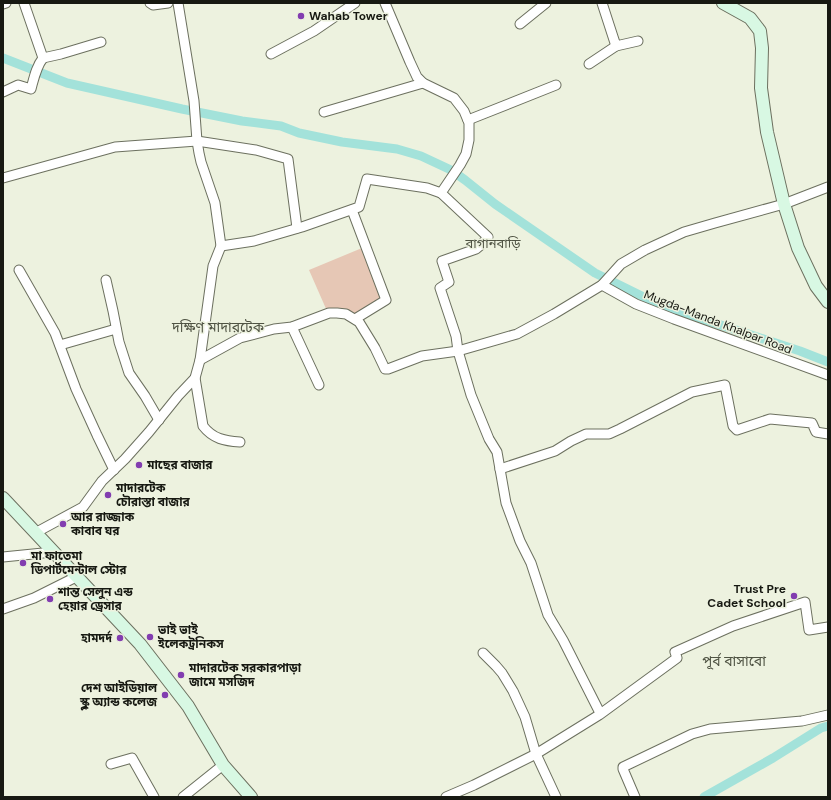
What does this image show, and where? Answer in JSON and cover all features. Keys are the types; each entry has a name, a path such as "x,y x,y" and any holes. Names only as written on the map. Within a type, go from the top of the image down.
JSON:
{"street":[{"path":"3,92 18,85 31,89 41,62 24,3"},
{"path":"150,3 153,6 168,3"},
{"path":"178,3 194,101 197,140 201,162 215,203 221,246 213,266 200,360 195,378 203,426 214,436 226,442 240,442"},
{"path":"271,54 314,31 355,3"},
{"path":"385,3 417,77 423,83 454,98 464,111 469,123 469,140 466,154 441,193"},
{"path":"520,24 546,3"},
{"path":"602,3 616,46"},
{"path":"724,3 750,18 760,31 762,48 761,88 767,132 784,204 798,248 816,286 828,302"},
{"path":"589,64 616,46 638,41"},
{"path":"41,62 61,54 101,42"},
{"path":"324,112 423,83"},
{"path":"468,120 556,85"},
{"path":"3,178 115,148 197,140 256,150 288,159 297,228"},
{"path":"221,246 254,241 359,207 367,179 427,188 441,193 488,237 476,249 442,261 449,282 440,288 456,336 458,351 471,395 489,438 497,452 506,504 520,541 531,563 548,615 600,713"},
{"path":"200,360 240,338 274,329 292,328 329,313 346,314 359,322 385,368 388,369 422,356 458,351 516,334 554,314 604,283 621,264 645,250 684,232 715,222 784,204 828,187"},
{"path":"352,210 386,300 355,319"},
{"path":"19,270 55,333 76,389 114,470"},
{"path":"106,280 119,342 129,373 145,396 158,420"},
{"name":"Mugda-Manda Khalpar Road","path":"604,283 636,304 828,375"},
{"path":"292,328 319,385"},
{"path":"60,345 116,329"},
{"path":"35,533 83,507 102,481 149,432 178,396 195,378"},
{"path":"500,469 555,451 586,434 609,434 692,392 725,385 733,426 737,430 770,419 812,423 816,432 828,434"},
{"path":"3,498 52,552 140,644 188,706 223,765 251,797"},
{"path":"3,557 52,552"},
{"path":"3,609 34,598 76,577"},
{"path":"446,797 474,785 536,754 599,715 677,658 675,652 682,648 733,626 805,602 809,630 828,627"},
{"path":"483,653 499,669 513,691 525,717 536,754 556,797"},
{"path":"635,797 623,767 692,734 710,729 802,721 828,715"},
{"path":"111,764 132,758 154,797"},
{"path":"183,797 223,765"}],"shaded area":[{"path":"362,248 383,299 354,314 341,308 327,311 309,270"}],"waterway":[{"path":"3,58 67,83 182,109 242,121 281,126 299,133 342,142 397,149 421,156 451,170 495,204 595,273 660,305 800,351 828,362"},
{"path":"704,797 773,758 821,728 828,726"}],"place":[{"name":"Wahab Tower","path":"301,16"},
{"name":"মাছের বাজার","path":"139,465"},
{"name":"মাদারটেক চৌরাস্তা বাজার","path":"108,495"},
{"name":"আর রাজ্জাক কাবাব ঘর","path":"63,524"},
{"name":"মা ফাতেমা ডিপার্টমেন্টাল স্টোর","path":"23,563"},
{"name":"Trust Pre Cadet School","path":"794,596"},
{"name":"শান্ত সেলুন এন্ড হেয়ার ড্রেসার","path":"50,599"},
{"name":"ভাই ভাই ইলেকট্রনিকস","path":"150,637"},
{"name":"হামদর্দ","path":"120,638"},
{"name":"মাদারটেক সরকারপাড়া জামে মসজিদ","path":"181,675"},
{"name":"দেশ আইডিয়াল স্কুল অ্যান্ড কলেজ","path":"165,695"}],"district":[{"name":"বাগানবাড়ি","path":"493,243"},
{"name":"দক্ষিণ মাদারটেক","path":"218,327"},
{"name":"পূর্ব বাসাবো","path":"734,661"}]}
